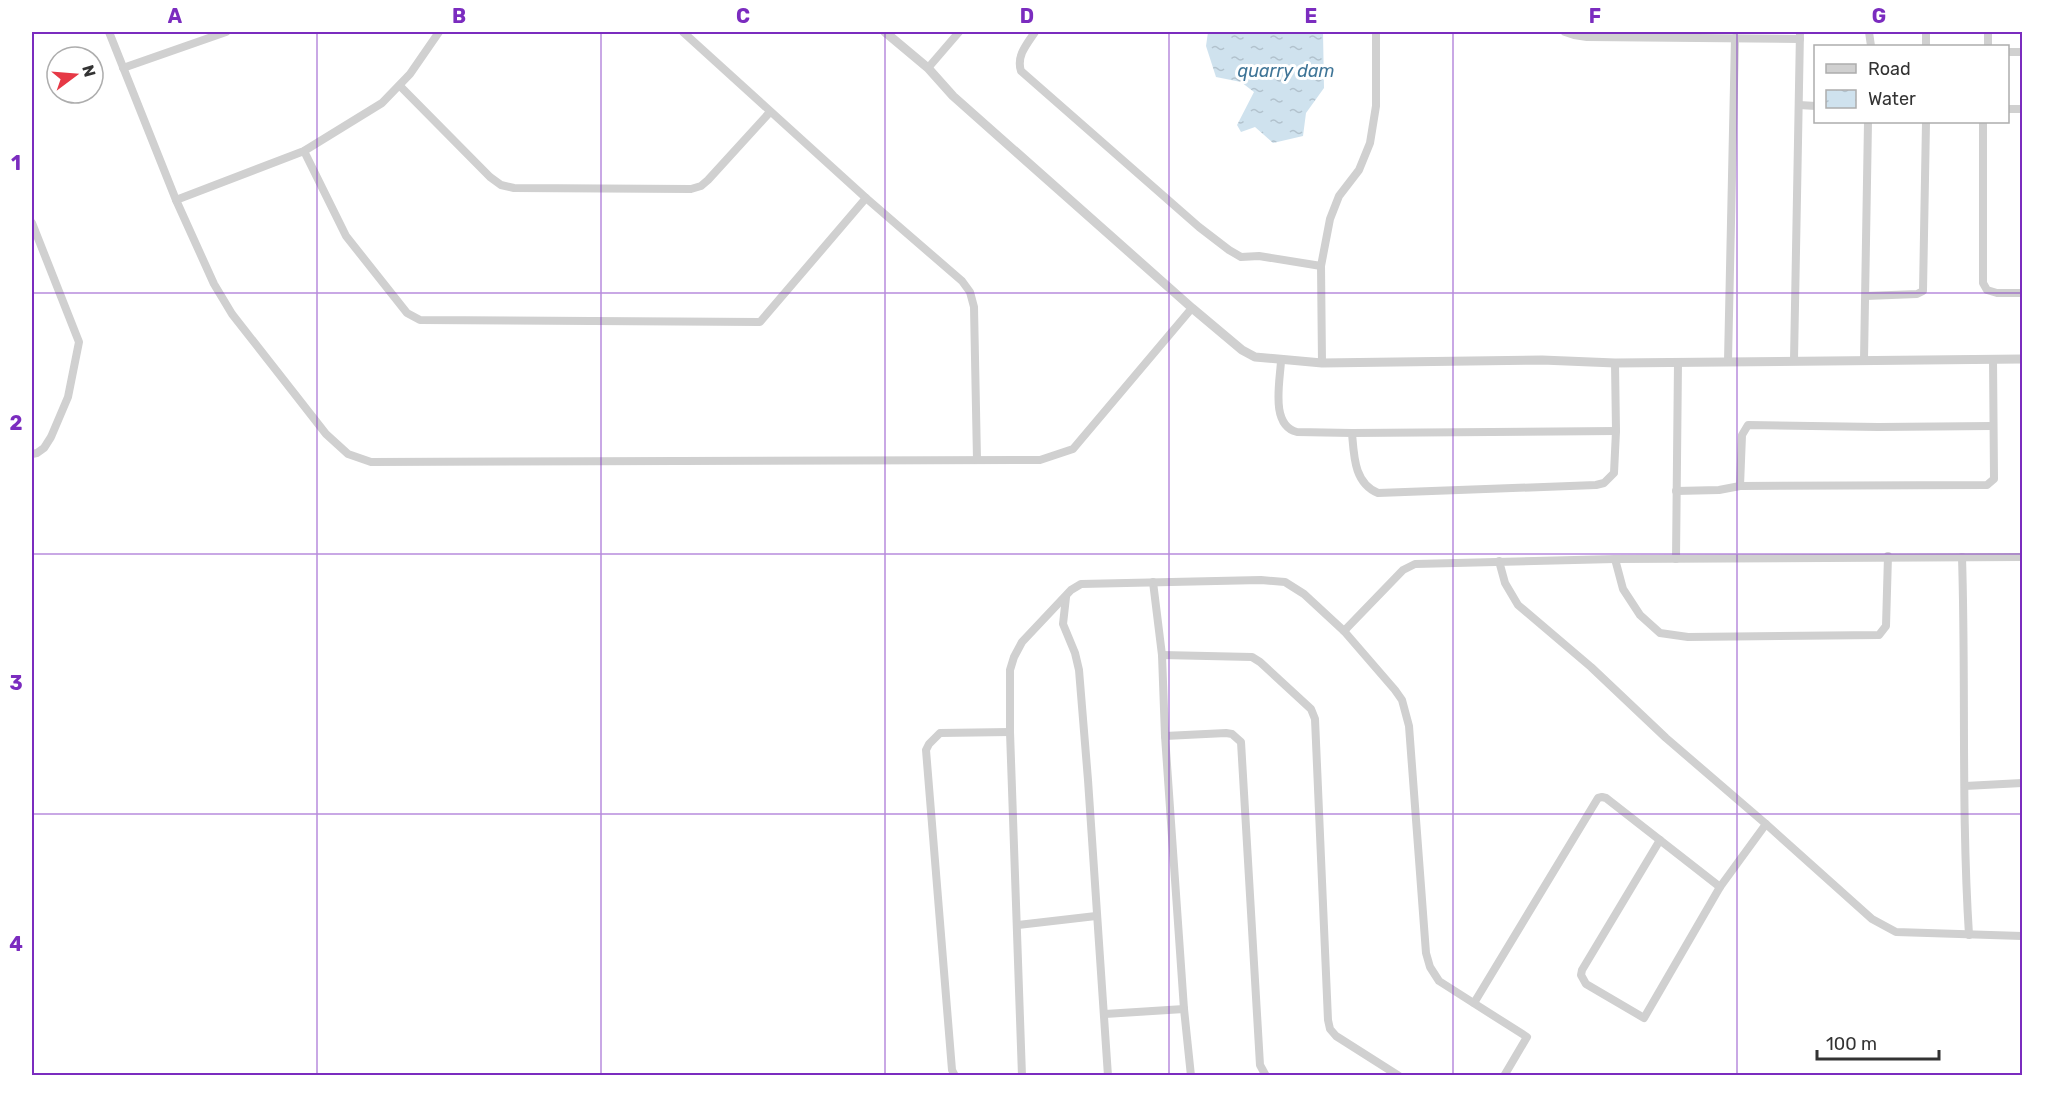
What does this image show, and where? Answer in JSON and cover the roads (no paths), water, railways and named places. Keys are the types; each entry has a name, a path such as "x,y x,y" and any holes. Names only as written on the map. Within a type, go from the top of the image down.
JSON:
{"street":[{"path":"109,32 176,200 214,284 232,314 326,434 348,454 371,462 1040,460 1074,449 1192,308"},
{"path":"123,68 226,32"},
{"path":"176,200 304,151 382,103 400,86 439,32"},
{"path":"683,32 866,198 962,281 970,292 974,307 977,460"},
{"path":"885,32 928,68 954,96 1192,308 1242,350 1255,357 1322,363 2022,359"},
{"path":"928,68 959,32"},
{"path":"1035,32 1020,56 1021,70 1199,227 1241,257 1259,256 1321,266"},
{"path":"1322,363 1321,266 1330,219 1339,196 1359,170 1370,143 1376,106 1376,32"},
{"path":"1565,32 1587,37 1735,38 1800,35 1794,360"},
{"path":"1728,360 1735,38"},
{"path":"400,86 490,177 501,185 513,188 691,189 708,180 770,112"},
{"path":"1799,105 1814,106"},
{"path":"1864,360 1868,123"},
{"path":"1866,296 1917,294 1923,291 1926,123"},
{"path":"1983,123 1983,283 1987,290 1997,293 2022,293"},
{"path":"304,151 345,236 407,314 420,320 760,322 866,198"},
{"path":"32,223 79,342 68,397 51,437 44,448 32,454"},
{"path":"1676,491 1719,490 1740,486 1986,485 1994,479 1992,426 1994,359"},
{"path":"1281,361 1279,415 1289,430 1297,432 1616,431"},
{"path":"1676,559 1678,362"},
{"path":"1352,433 1354,464 1366,486 1378,493 1604,483 1614,473 1615,363"},
{"path":"1740,486 1742,435 1748,425 1992,426"},
{"path":"1615,559 1623,589 1640,615 1660,633 1700,637 1879,635 1886,626 1888,556"},
{"path":"1962,556 1966,887 1969,935"},
{"path":"1344,631 1408,566 1500,561 1615,559 2022,557"},
{"path":"1500,561 1505,583 1518,605 1591,667 1666,738 1872,919 1896,932 2022,936"},
{"path":"1022,1076 1010,732 1010,670 1014,657 1028,635 1076,586 1082,584 1261,580 1285,582 1304,594 1344,631 1402,700 1409,726 1426,953 1430,967 1438,981 1527,1037 1504,1076"},
{"path":"1153,582 1162,655 1165,736 1184,1009 1191,1076"},
{"path":"1066,597 1063,624 1075,653 1080,681 1089,780 1108,1076"},
{"path":"1162,655 1252,657 1311,709 1315,719 1330,1029 1336,1036 1399,1076"},
{"path":"955,1076 951,1058 926,750 940,733 1010,732"},
{"path":"1165,736 1226,733 1232,734 1241,742 1260,1065 1266,1076"},
{"path":"1965,786 2022,783"},
{"path":"1474,1003 1598,798 1606,798 1720,887"},
{"path":"1660,840 1581,975 1586,984 1644,1018 1720,887 1766,824"},
{"path":"1018,925 1096,916"},
{"path":"1105,1014 1184,1009"}],"water":[{"name":"quarry dam","path":"1208,32 1323,32 1324,88 1306,113 1303,136 1273,143 1255,127 1241,132 1237,125 1254,92 1241,82 1216,77 1206,46"}]}
